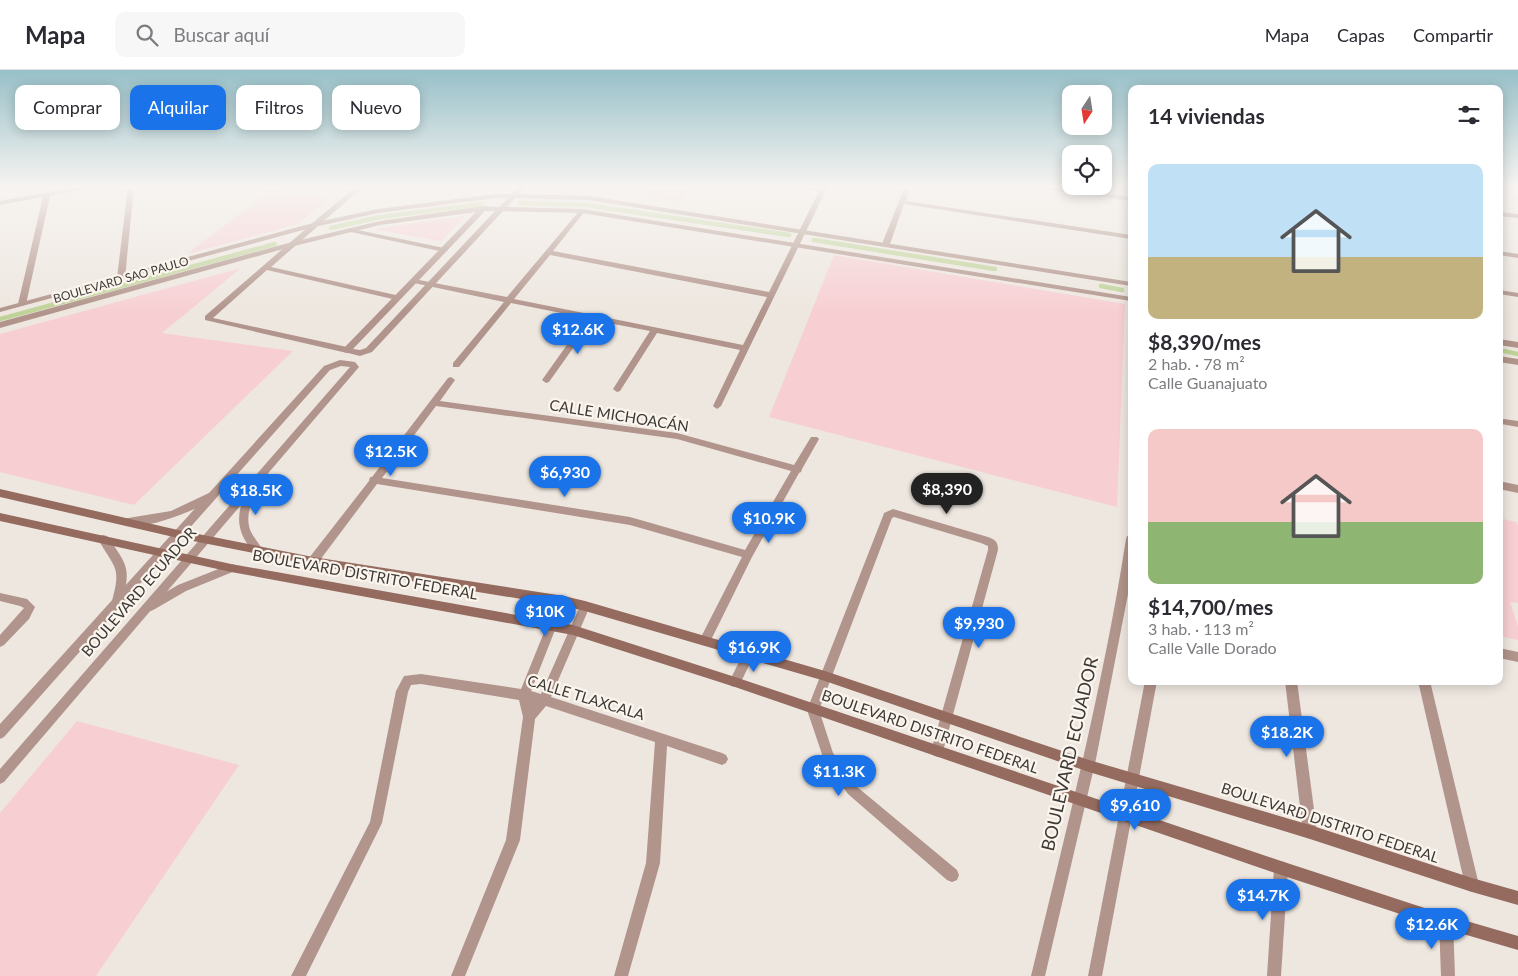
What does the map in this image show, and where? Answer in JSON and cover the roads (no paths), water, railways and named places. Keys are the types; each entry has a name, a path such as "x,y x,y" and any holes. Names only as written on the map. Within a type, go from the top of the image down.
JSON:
{"main road":[{"name":"BOULEVARD DISTRITO FEDERAL","path":"0,493 178,534 313,561 564,601 585,606 825,676 1089,766 1310,832 1472,885 1518,898"},
{"name":"BOULEVARD DISTRITO FEDERAL","path":"0,517 103,539 188,560 573,630 937,750 1124,816 1446,922 1518,943"}],"street":[{"path":"22,304 39,228"},
{"path":"121,278 126,228"},
{"name":"BOULEVARD SAO PAULO","path":"0,310 305,228"},
{"path":"310,228 208,318 360,353 369,350 483,228"},
{"name":"BOULEVARD SAO PAULO","path":"0,325 292,244 358,228"},
{"path":"347,350 464,228"},
{"path":"456,364 567,228"},
{"name":"BOULEVARD SAO PAULO","path":"697,228 1128,299"},
{"name":"BOULEVARD SAO PAULO","path":"784,228 1128,284"},
{"path":"717,406 803,228"},
{"path":"886,244 892,228"},
{"path":"1074,228 1128,237"},
{"path":"351,230 444,250"},
{"path":"548,252 772,295"},
{"path":"1503,254 1518,256"},
{"path":"266,268 397,298"},
{"path":"414,281 745,348"},
{"path":"1503,293 1518,295"},
{"path":"546,380 592,317"},
{"path":"617,389 656,330"},
{"path":"1503,343 1518,345"},
{"path":"1503,360 1518,362"},
{"name":"BOULEVARD ECUADOR","path":"0,732 327,368 340,363 352,364 355,367 0,778"},
{"path":"313,561 451,380"},
{"name":"CALLE MICHOACÁN","path":"432,403 677,436 798,470"},
{"path":"1504,422 1518,424"},
{"path":"705,641 748,555 814,439"},
{"path":"373,480 630,521 748,555"},
{"path":"254,483 244,507 244,518 245,535 257,549"},
{"path":"1503,486 1518,489"},
{"path":"128,522 174,515 199,504 214,494"},
{"path":"937,750 993,550 992,544 902,514 893,513 888,516 813,710 828,756 852,790 952,875"},
{"path":"103,539 118,558 124,573 118,601"},
{"path":"142,613 161,599 182,588 231,568"},
{"name":"BOULEVARD ECUADOR","path":"1038,976 1089,766 1128,580"},
{"path":"0,597 23,602 30,607 25,616 0,642"},
{"path":"458,976 513,840 529,717 524,695 552,625 564,601"},
{"path":"529,717 544,700 585,606"},
{"path":"735,682 749,653"},
{"path":"1503,654 1518,657"},
{"name":"CALLE TLAXCALA","path":"298,976 376,823 402,691 408,680 421,679 524,695 544,700 722,759"},
{"path":"1095,976 1150,685"},
{"path":"1292,685 1310,832"},
{"path":"1425,685 1472,885"},
{"path":"621,976 653,863 661,739"},
{"path":"1274,976 1281,868"},
{"path":"1446,922 1448,976"}],"waterway":[{"path":"744,228 789,235"},
{"path":"814,240 995,269"},
{"path":"0,319 275,244"},
{"path":"1101,286 1122,290"},
{"path":"1503,351 1518,354"}]}
